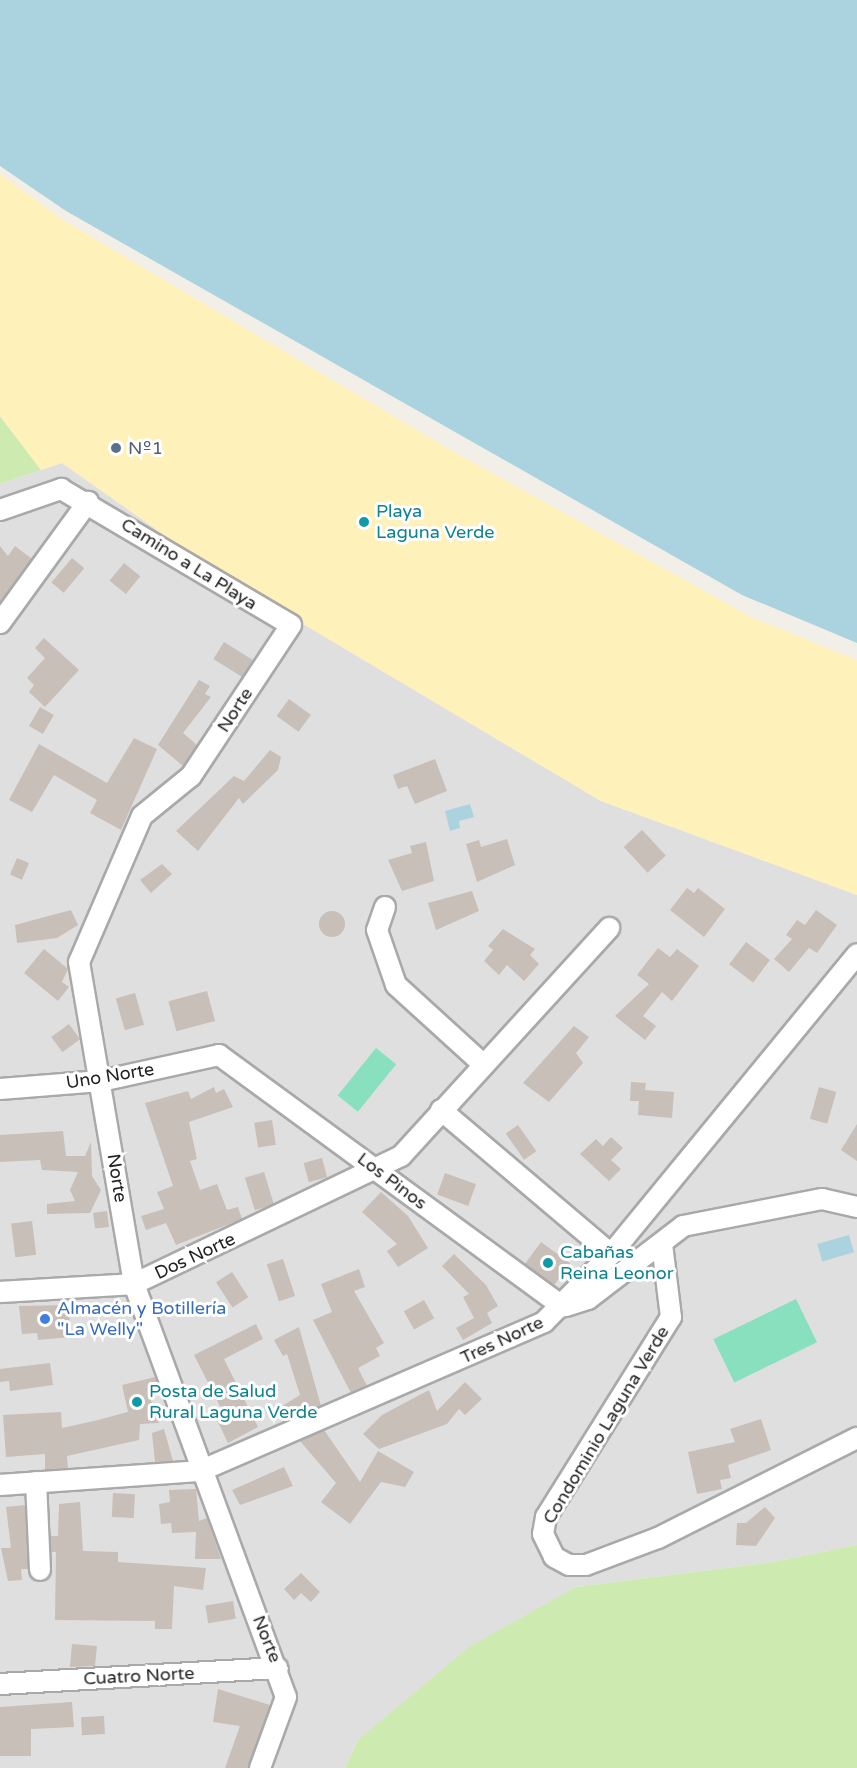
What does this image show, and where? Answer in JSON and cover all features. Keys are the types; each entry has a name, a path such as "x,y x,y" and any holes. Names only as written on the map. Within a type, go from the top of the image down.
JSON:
{"street":[{"name":"Camino a La Playa","path":"0,510 61,489 88,501 291,626"},
{"path":"0,623 88,501"},
{"name":"Norte","path":"260,1768 286,1697 278,1668 200,1471 134,1284 79,962 142,816 191,776 291,626"},
{"path":"385,907 378,930 396,985 484,1065"},
{"name":"Dos Norte","path":"0,1292 134,1284 401,1156 609,928"},
{"name":"Tres Norte","path":"0,1485 200,1471 513,1338 563,1307 611,1254 857,954"},
{"name":"Uno Norte","path":"0,1089 101,1081 219,1055"},
{"name":"Los Pinos","path":"219,1055 563,1307"},
{"path":"441,1110 611,1254"},
{"path":"563,1307 588,1299 683,1226 822,1199 857,1207"},
{"name":"Condominio Laguna Verde","path":"662,1244 671,1317 546,1517 543,1534 554,1557 569,1565 586,1565 658,1538 857,1438"},
{"path":"36,1482 40,1570"},
{"name":"Cuatro Norte","path":"0,1684 278,1668"}],"shaded area":[{"path":"62,463 221,575 601,801 857,895 857,1545 773,1562 576,1587 358,1740 345,1768 0,1768 0,484"}],"green space":[{"path":"0,416 41,470 0,484"},
{"path":"376,1048 396,1064 358,1112 338,1095"},
{"path":"796,1299 817,1342 734,1382 713,1339"},
{"path":"857,1545 857,1768 345,1768 358,1740 469,1647 576,1587 773,1562"}],"sand":[{"name":"Playa Laguna Verde","path":"0,174 63,220 447,448 751,617 857,660 857,895 601,801 221,575 62,463 41,470 0,416"}],"water":[{"path":"0,0 857,0 857,643 742,595 66,211 0,166"},
{"path":"470,804 474,817 459,821 460,828 450,831 445,811"},
{"path":"849,1235 854,1252 822,1261 817,1244"}],"building":[{"path":"0,546 8,556 15,546 32,559 0,603"},
{"path":"72,558 84,568 64,593 51,583"},
{"path":"124,563 140,576 126,594 110,581"},
{"path":"44,638 79,670 45,707 29,692 34,685 27,678 45,658 35,648"},
{"path":"224,642 253,660 242,677 213,659"},
{"path":"199,680 210,686 205,694 211,697 183,733 197,745 183,766 158,745"},
{"path":"289,699 311,715 298,732 277,716"},
{"path":"40,707 54,715 43,734 29,726"},
{"path":"134,738 157,749 121,830 90,813 97,800 54,775 32,812 9,800 39,744 107,783"},
{"path":"270,750 281,757 278,770 243,804 239,798 198,851 176,831 234,776 244,781"},
{"path":"435,759 447,791 415,804 407,786 398,789 393,775"},
{"path":"642,830 666,856 648,873 624,847"},
{"path":"507,839 515,865 477,882 466,844 479,840 481,847"},
{"path":"426,842 434,881 402,891 388,860 412,853 410,846"},
{"path":"17,858 29,863 22,880 10,875"},
{"path":"162,864 172,874 151,893 140,880"},
{"path":"687,888 694,893 698,888 725,909 704,937 670,910"},
{"path":"472,891 479,911 436,930 428,903"},
{"path":"71,910 78,925 57,938 17,943 15,925"},
{"path":"816,910 837,925 817,953 809,948 789,972 774,959 792,939 786,935 797,920 805,925"},
{"path":"332,911 341,915 345,924 341,933 332,937 323,933 319,924 323,915"},
{"path":"503,929 535,949 530,955 539,964 524,981 507,965 499,975 484,961 493,950 488,946"},
{"path":"746,942 770,960 753,982 729,964"},
{"path":"658,948 670,957 677,949 699,966 672,1001 662,992 643,1016 656,1026 645,1040 615,1016 649,984 637,975"},
{"path":"44,949 68,969 62,982 69,987 58,1001 24,973"},
{"path":"207,991 215,1021 176,1031 168,1001"},
{"path":"135,993 144,1025 125,1030 116,999"},
{"path":"69,1024 80,1039 62,1052 51,1037"},
{"path":"574,1026 589,1037 576,1053 583,1063 549,1102 523,1083"},
{"path":"631,1082 646,1083 645,1090 674,1092 672,1118 638,1115 639,1101 630,1101"},
{"path":"214,1087 216,1093 224,1089 233,1107 189,1122 197,1159 190,1161 200,1190 217,1184 227,1210 238,1207 242,1219 176,1245 166,1223 146,1230 141,1216 164,1209 157,1192 173,1186 145,1103 188,1091 191,1099"},
{"path":"819,1087 836,1092 827,1124 810,1119"},
{"path":"272,1120 276,1145 258,1148 254,1123"},
{"path":"857,1124 857,1161 841,1150"},
{"path":"518,1125 536,1151 524,1160 506,1134"},
{"path":"63,1131 66,1156 85,1156 91,1142 92,1176 101,1190 90,1213 47,1214 47,1204 75,1201 70,1190 78,1172 42,1170 40,1160 0,1162 0,1135"},
{"path":"611,1137 623,1148 611,1160 621,1169 609,1181 580,1154 596,1139 603,1146"},
{"path":"322,1158 327,1177 309,1182 304,1163"},
{"path":"264,1172 274,1205 255,1210 245,1178"},
{"path":"445,1173 476,1184 468,1206 437,1195"},
{"path":"381,1192 408,1216 428,1248 398,1267 387,1251 397,1244 362,1212"},
{"path":"107,1211 109,1227 95,1229 93,1213"},
{"path":"32,1221 36,1255 15,1257 11,1224"},
{"name":"Cabañas Reina Leonor","path":"541,1242 570,1263 554,1285 525,1264"},
{"path":"454,1254 486,1285 498,1306 487,1313 492,1323 463,1340 456,1328 474,1318 463,1297 469,1294 442,1266"},
{"path":"283,1259 295,1296 279,1301 267,1264"},
{"path":"359,1269 365,1287 354,1291 384,1343 376,1348 380,1356 358,1368 367,1386 351,1393 313,1320 332,1312 321,1284"},
{"path":"232,1272 248,1297 232,1308 216,1282"},
{"path":"424,1300 434,1318 414,1330 404,1311"},
{"name":"Almacén y Botillería \"La Welly\"","path":"69,1305 70,1337 38,1340 37,1333 22,1334 19,1306"},
{"path":"256,1324 263,1339 224,1359 258,1427 228,1443 214,1414 222,1410 194,1355"},
{"path":"299,1327 321,1406 283,1422 274,1411 300,1395 287,1354 283,1356 274,1340"},
{"path":"50,1363 53,1385 10,1391 9,1381 0,1382 0,1369"},
{"path":"155,1377 160,1389 148,1392 159,1423 140,1424 139,1440 67,1456 68,1468 45,1470 45,1454 6,1457 3,1415 61,1412 62,1428 94,1421 128,1412 122,1385"},
{"path":"465,1382 482,1399 465,1415 459,1409 447,1424 379,1449 363,1434 382,1415 429,1390 437,1411"},
{"path":"761,1419 771,1450 728,1465 731,1478 720,1480 722,1489 697,1494 688,1452 735,1442 730,1429"},
{"path":"164,1429 173,1461 155,1462 152,1433"},
{"path":"324,1430 360,1482 378,1451 414,1472 405,1487 381,1482 350,1524 321,1502 336,1483 300,1441"},
{"path":"284,1467 293,1486 240,1505 232,1490"},
{"path":"196,1489 199,1521 207,1518 221,1559 195,1559 196,1532 172,1533 171,1523 161,1524 159,1504 170,1502 169,1490"},
{"path":"113,1493 135,1494 134,1518 112,1517"},
{"path":"80,1502 83,1551 118,1552 118,1562 206,1568 203,1590 174,1586 172,1629 155,1629 155,1621 55,1620 56,1552 51,1552 50,1536 58,1536 59,1504"},
{"path":"25,1505 28,1569 21,1569 22,1580 8,1581 1,1548 11,1548 6,1507"},
{"path":"765,1507 775,1518 756,1546 736,1545 737,1523 746,1523"},
{"path":"301,1573 320,1592 311,1602 301,1593 294,1600 284,1589"},
{"path":"233,1601 236,1619 208,1623 205,1605"},
{"path":"72,1644 97,1646 95,1666 70,1667"},
{"path":"218,1689 270,1705 248,1768 225,1768 240,1726 213,1722"},
{"path":"72,1702 74,1727 31,1729 31,1756 0,1756 0,1707"},
{"path":"104,1716 105,1734 82,1735 81,1717"}],"place":[{"name":"Nº1","path":"116,448"},
{"name":"Playa Laguna Verde","path":"364,522"},
{"name":"Cabañas Reina Leonor","path":"548,1263"},
{"name":"Almacén y Botillería \"La Welly\"","path":"45,1319"},
{"name":"Posta de Salud Rural Laguna Verde","path":"137,1402"}]}
